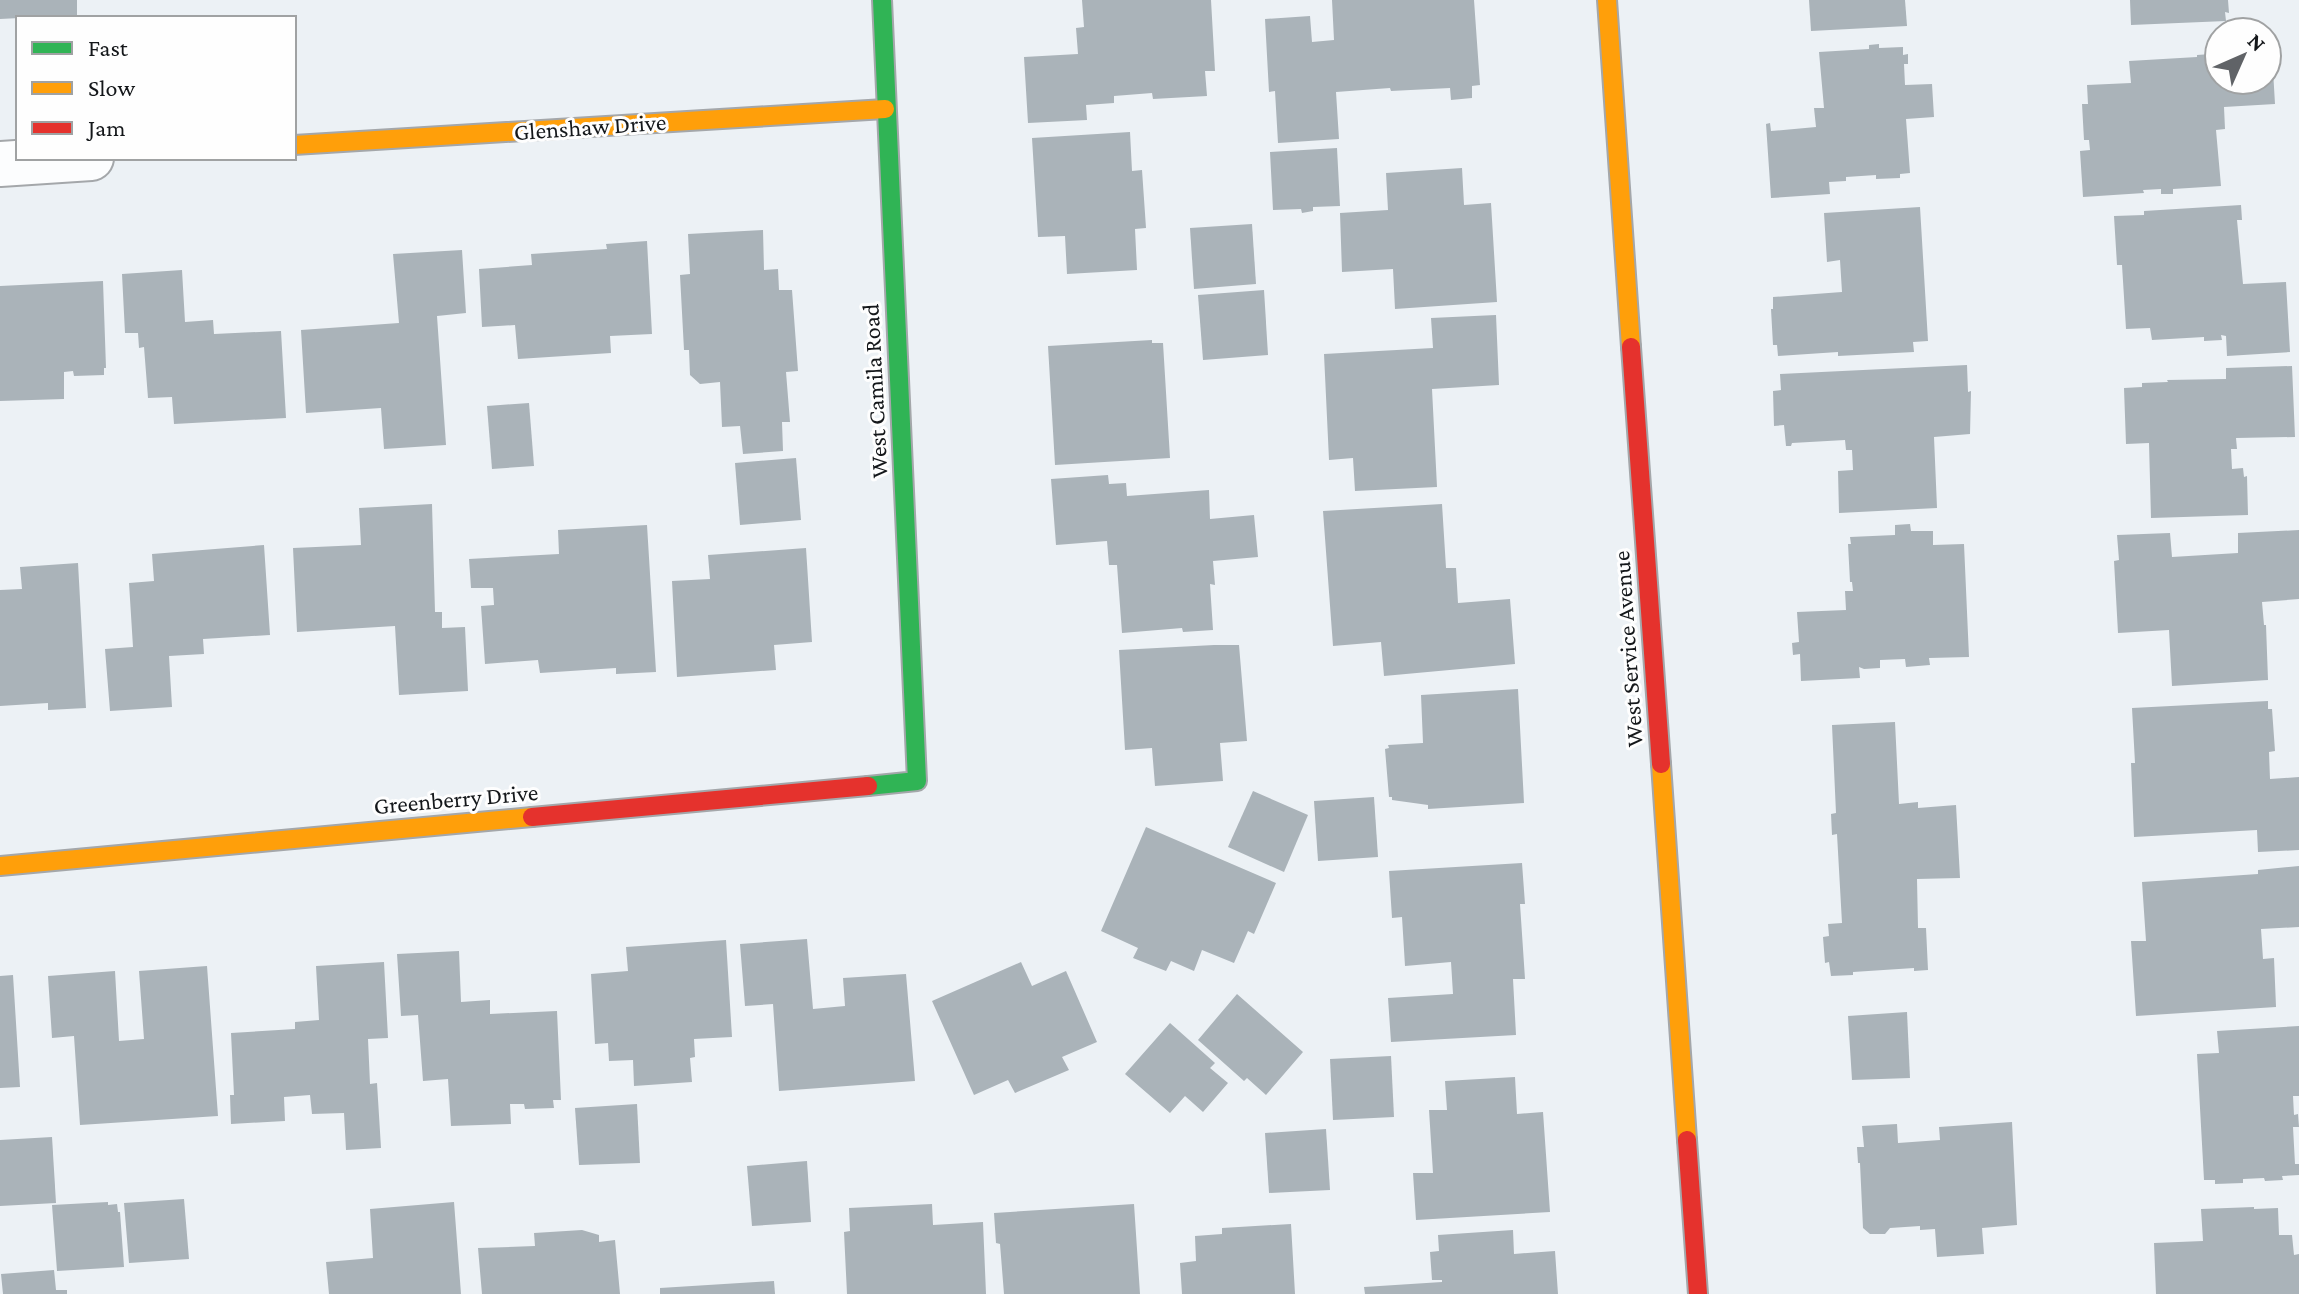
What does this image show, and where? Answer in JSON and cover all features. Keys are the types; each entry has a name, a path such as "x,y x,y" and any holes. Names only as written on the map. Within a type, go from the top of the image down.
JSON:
{"street":[{"name":"West Camila Road","path":"882,0 917,781"},
{"name":"West Service Avenue","path":"1607,0 1698,1294"},
{"name":"Glenshaw Drive","path":"296,145 885,109"},
{"path":"0,164 61,160"},
{"name":"Greenberry Drive","path":"0,866 917,781"}],"building":[{"path":"0,0 77,0 77,15 0,19"},
{"path":"1082,0 1211,0 1215,71 1205,71 1207,96 1153,99 1152,93 1114,96 1114,103 1086,105 1087,120 1028,123 1024,57 1078,54 1076,28 1084,27"},
{"path":"1332,0 1474,0 1480,85 1472,86 1472,98 1451,100 1450,88 1336,92 1339,139 1278,143 1275,91 1269,92 1265,19 1310,16 1312,42 1334,40"},
{"path":"1809,0 1905,0 1907,26 1811,31"},
{"path":"2130,0 2228,0 2229,13 2225,12 2225,16 2203,16 2203,22 2131,25"},
{"path":"1879,44 1879,48 1903,47 1903,55 1908,54 1908,64 1904,64 1905,85 1932,84 1934,117 1906,119 1910,173 1900,174 1900,178 1876,179 1876,175 1846,177 1846,181 1829,182 1830,194 1771,198 1766,124 1770,123 1771,131 1816,127 1814,108 1824,108 1819,52 1869,49 1869,45"},
{"path":"2203,55 2203,96 2275,96 2275,104 2224,107 2225,129 2216,130 2221,186 2173,189 2173,194 2161,194 2161,189 2083,197 2080,151 2090,150 2089,140 2084,140 2082,104 2088,104 2087,85 2131,83 2129,61"},
{"path":"1130,132 1132,171 1142,170 1146,228 1135,229 1137,270 1067,274 1065,236 1038,237 1032,138"},
{"path":"1337,148 1340,206 1313,207 1313,211 1302,213 1301,209 1273,210 1270,152"},
{"path":"1462,168 1464,205 1491,203 1497,302 1395,309 1393,269 1342,272 1340,213 1388,210 1386,173"},
{"path":"2241,205 2242,220 2237,220 2243,284 2286,282 2290,352 2227,356 2226,336 2221,335 2222,340 2204,341 2204,337 2152,340 2150,328 2126,329 2122,265 2117,265 2114,216"},
{"path":"1920,207 1928,341 1913,342 1914,352 1778,356 1777,345 1773,345 1773,297 1842,292 1840,260 1827,262 1824,213"},
{"path":"1252,224 1256,284 1194,289 1190,228"},
{"path":"763,230 764,270 778,269 779,290 792,290 798,371 786,372 790,422 782,422 783,451 743,454 740,426 722,427 720,382 700,384 690,375 689,350 684,350 680,275 690,274 688,234"},
{"path":"647,241 652,334 610,336 611,353 518,359 515,325 482,327 479,269 532,265 531,254 607,249 606,244"},
{"path":"462,250 466,313 437,316 446,445 384,449 381,408 306,413 301,330 399,323 393,254"},
{"path":"182,270 185,322 213,320 214,334 281,331 286,418 174,424 172,397 148,398 144,347 139,348 138,333 125,333 122,274"},
{"path":"103,281 104,375 74,376 73,371 64,372 64,399 0,401 0,286"},
{"path":"1264,290 1268,355 1203,360 1198,295"},
{"path":"1496,315 1499,385 1432,389 1437,487 1355,491 1353,458 1329,460 1324,354 1433,348 1431,318"},
{"path":"1152,340 1152,343 1163,343 1170,458 1055,465 1048,346"},
{"path":"1967,365 1968,392 1971,391 1970,434 1934,437 1937,508 1839,513 1838,471 1853,470 1852,450 1846,450 1845,440 1786,446 1784,425 1774,426 1773,391 1781,390 1780,374"},
{"path":"2292,366 2295,437 2236,438 2237,449 2231,449 2232,469 2243,468 2244,477 2247,476 2248,515 2151,518 2149,443 2126,444 2124,388 2167,380 2226,379 2226,368"},
{"path":"529,403 534,466 492,469 487,406"},
{"path":"796,458 801,520 740,525 735,463"},
{"path":"1108,475 1109,484 1126,483 1127,496 1209,490 1210,519 1254,515 1258,557 1213,561 1215,585 1210,584 1213,630 1183,632 1182,628 1122,633 1117,565 1109,565 1107,541 1056,545 1051,479"},
{"path":"432,504 435,612 442,612 442,628 465,627 468,691 399,695 395,626 297,632 293,548 361,545 359,508"},
{"path":"1442,504 1446,568 1456,568 1458,603 1510,599 1515,664 1384,676 1381,642 1333,646 1323,511"},
{"path":"1910,524 1911,531 1933,531 1933,545 1964,544 1969,657 1929,658 1930,665 1906,667 1905,659 1880,660 1880,668 1859,667 1860,678 1801,681 1800,654 1793,655 1792,643 1799,642 1797,612 1846,610 1845,591 1853,591 1850,582 1850,537 1895,535 1895,525"},
{"path":"647,525 656,672 616,674 616,668 540,673 538,660 485,664 481,606 494,605 493,588 471,588 469,559 559,554 558,530"},
{"path":"2299,530 2299,599 2262,602 2268,680 2172,686 2169,630 2118,633 2114,561 2119,560 2117,535 2170,533 2172,557 2238,553 2238,533"},
{"path":"264,545 270,635 203,639 204,654 169,656 172,707 110,711 105,649 133,647 129,583 154,581 152,554"},
{"path":"806,548 812,642 774,645 776,670 677,677 672,581 710,579 708,555"},
{"path":"78,563 86,708 48,710 48,703 0,706 0,590 22,589 20,567"},
{"path":"1239,645 1247,741 1220,743 1223,781 1155,786 1152,748 1125,750 1119,650"},
{"path":"1518,689 1524,803 1428,809 1428,805 1389,797 1385,749 1389,748 1388,745 1423,743 1421,695"},
{"path":"2268,701 2268,709 2272,709 2275,751 2269,752 2270,779 2299,777 2299,850 2258,852 2257,830 2134,837 2132,708"},
{"path":"1895,722 1899,804 1918,802 1918,808 1956,805 1960,878 1917,879 1918,928 1926,928 1928,970 1914,971 1914,968 1831,976 1829,962 1825,963 1823,937 1829,936 1828,924 1842,923 1837,834 1832,835 1831,814 1836,813 1832,725"},
{"path":"1253,791 1308,815 1284,872 1228,847"},
{"path":"1374,797 1378,857 1318,861 1314,801"},
{"path":"1146,827 1276,883 1254,934 1248,931 1234,963 1202,950 1194,971 1171,961 1166,971 1133,958 1138,948 1101,931"},
{"path":"1522,863 1525,904 1520,904 1525,979 1513,979 1516,1035 1391,1042 1388,998 1453,994 1451,962 1405,966 1402,917 1392,918 1389,871"},
{"path":"2299,866 2299,927 2261,929 2263,959 2274,958 2276,1007 2136,1016 2131,941 2146,941 2142,882 2258,874 2258,870"},
{"path":"807,939 813,1009 845,1006 843,978 906,974 915,1081 779,1091 773,1004 745,1006 740,944"},
{"path":"726,940 732,1037 694,1039 695,1057 690,1058 692,1082 634,1086 633,1060 609,1061 608,1043 595,1044 591,974 628,971 626,947"},
{"path":"459,951 461,1002 490,1000 490,1014 557,1011 561,1100 553,1100 554,1108 525,1109 524,1104 510,1104 511,1124 451,1126 448,1079 423,1081 418,1015 401,1016 397,954"},
{"path":"384,962 388,1038 368,1039 370,1084 377,1083 381,1148 346,1150 344,1113 312,1114 310,1095 284,1097 285,1121 231,1124 230,1095 234,1095 231,1033 295,1029 295,1022 319,1020 316,966"},
{"path":"1021,962 1032,986 1066,971 1097,1042 1062,1057 1069,1070 1015,1093 1008,1080 974,1095 932,1001"},
{"path":"207,966 218,1116 80,1125 74,1036 52,1038 48,976 115,971 119,1041 144,1039 139,971"},
{"path":"13,975 20,1087 0,1088 0,976"},
{"path":"1237,994 1303,1052 1266,1095 1247,1078 1244,1081 1198,1040"},
{"path":"1907,1012 1910,1078 1852,1080 1848,1016"},
{"path":"1170,1023 1215,1063 1210,1068 1228,1083 1203,1112 1185,1096 1170,1113 1125,1074"},
{"path":"2299,1026 2299,1096 2293,1096 2294,1115 2298,1114 2299,1127 2293,1127 2295,1164 2299,1164 2299,1175 2282,1176 2283,1180 2243,1179 2243,1183 2215,1184 2215,1180 2204,1180 2197,1054 2219,1053 2217,1031"},
{"path":"1391,1056 1394,1117 1333,1120 1330,1059"},
{"path":"1515,1077 1517,1114 1543,1112 1550,1212 1416,1220 1413,1173 1433,1173 1429,1110 1447,1110 1445,1081"},
{"path":"637,1104 640,1163 579,1165 575,1108"},
{"path":"2012,1122 2017,1225 1982,1228 1984,1254 1937,1257 1935,1229 1920,1230 1920,1226 1890,1228 1885,1234 1870,1234 1863,1228 1857,1147 1864,1147 1862,1126 1897,1124 1898,1143 1940,1140 1939,1127"},
{"path":"1326,1129 1330,1190 1269,1193 1265,1133"},
{"path":"52,1137 56,1203 0,1206 0,1140"},
{"path":"807,1161 811,1222 752,1226 747,1166"},
{"path":"184,1199 189,1259 129,1263 124,1203"},
{"path":"108,1202 108,1205 117,1204 120,1212 124,1267 57,1271 52,1205"},
{"path":"454,1202 461,1294 329,1294 326,1262 373,1258 370,1209"},
{"path":"932,1204 933,1225 983,1222 986,1294 847,1294 844,1232 850,1231 849,1208"},
{"path":"1134,1204 1140,1294 1004,1294 994,1213"},
{"path":"2278,1208 2279,1235 2292,1235 2294,1255 2299,1254 2299,1294 2156,1294 2154,1243 2203,1241 2201,1209"},
{"path":"1291,1224 1295,1294 1182,1294 1180,1263 1196,1261 1195,1236 1222,1234 1222,1228"},
{"path":"582,1230 599,1235 599,1242 615,1240 620,1294 482,1294 478,1248 535,1246 534,1233"},
{"path":"1513,1230 1514,1254 1555,1251 1558,1294 1365,1294 1364,1287 1442,1282 1432,1280 1430,1252 1439,1251 1438,1235"},
{"path":"54,1270 56,1290 67,1290 67,1294 3,1294 1,1274"},
{"path":"774,1281 775,1294 660,1294 660,1288"}],"traffic: fast":[{"path":"868,786 917,781 882,0"}],"traffic: slow":[{"path":"1607,0 1631,347"},
{"path":"296,145 885,109"},
{"path":"1661,764 1687,1140"},
{"path":"0,866 532,817"}],"traffic: jam":[{"path":"1631,347 1661,764"},
{"path":"532,817 868,786"},
{"path":"1687,1140 1698,1294"}]}
